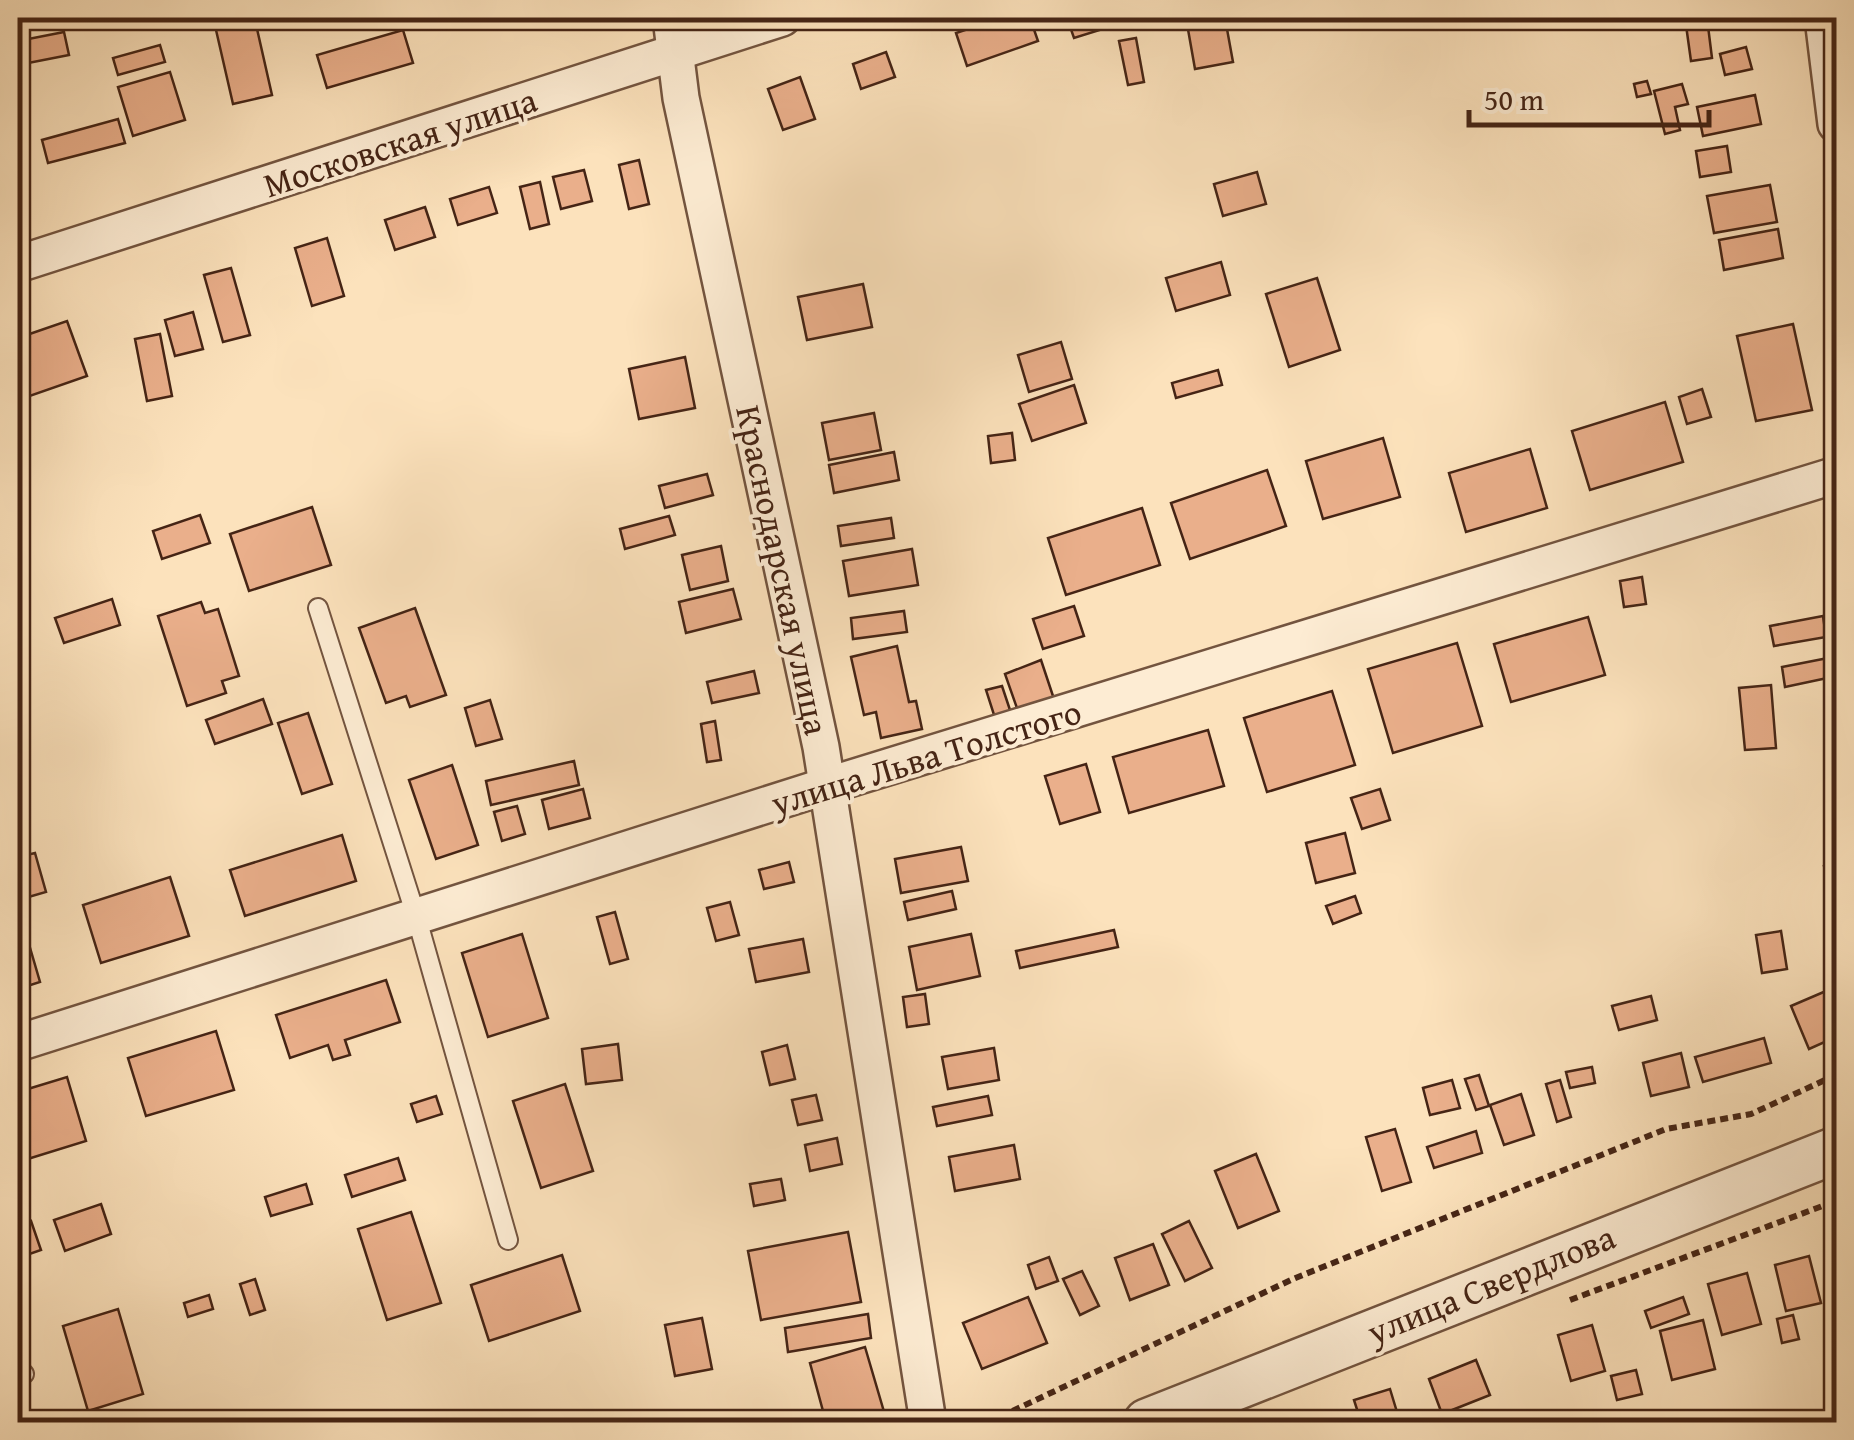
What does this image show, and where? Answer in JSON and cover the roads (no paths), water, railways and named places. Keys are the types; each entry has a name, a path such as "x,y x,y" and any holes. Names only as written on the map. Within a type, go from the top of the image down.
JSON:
{"street":[{"name":"Московская улица","path":"18,264 673,35 782,18"},
{"path":"1823,18 1836,124"},
{"name":"Краснодарская улица","path":"673,35 680,98 758,440 826,786 928,1422"},
{"name":"улица Льва Толстого","path":"18,1042 826,786 1836,475"},
{"name":"улица Свердлова","path":"1146,1422 1836,1150"}],"lane":[{"path":"318,608 416,919 508,1240"}]}
